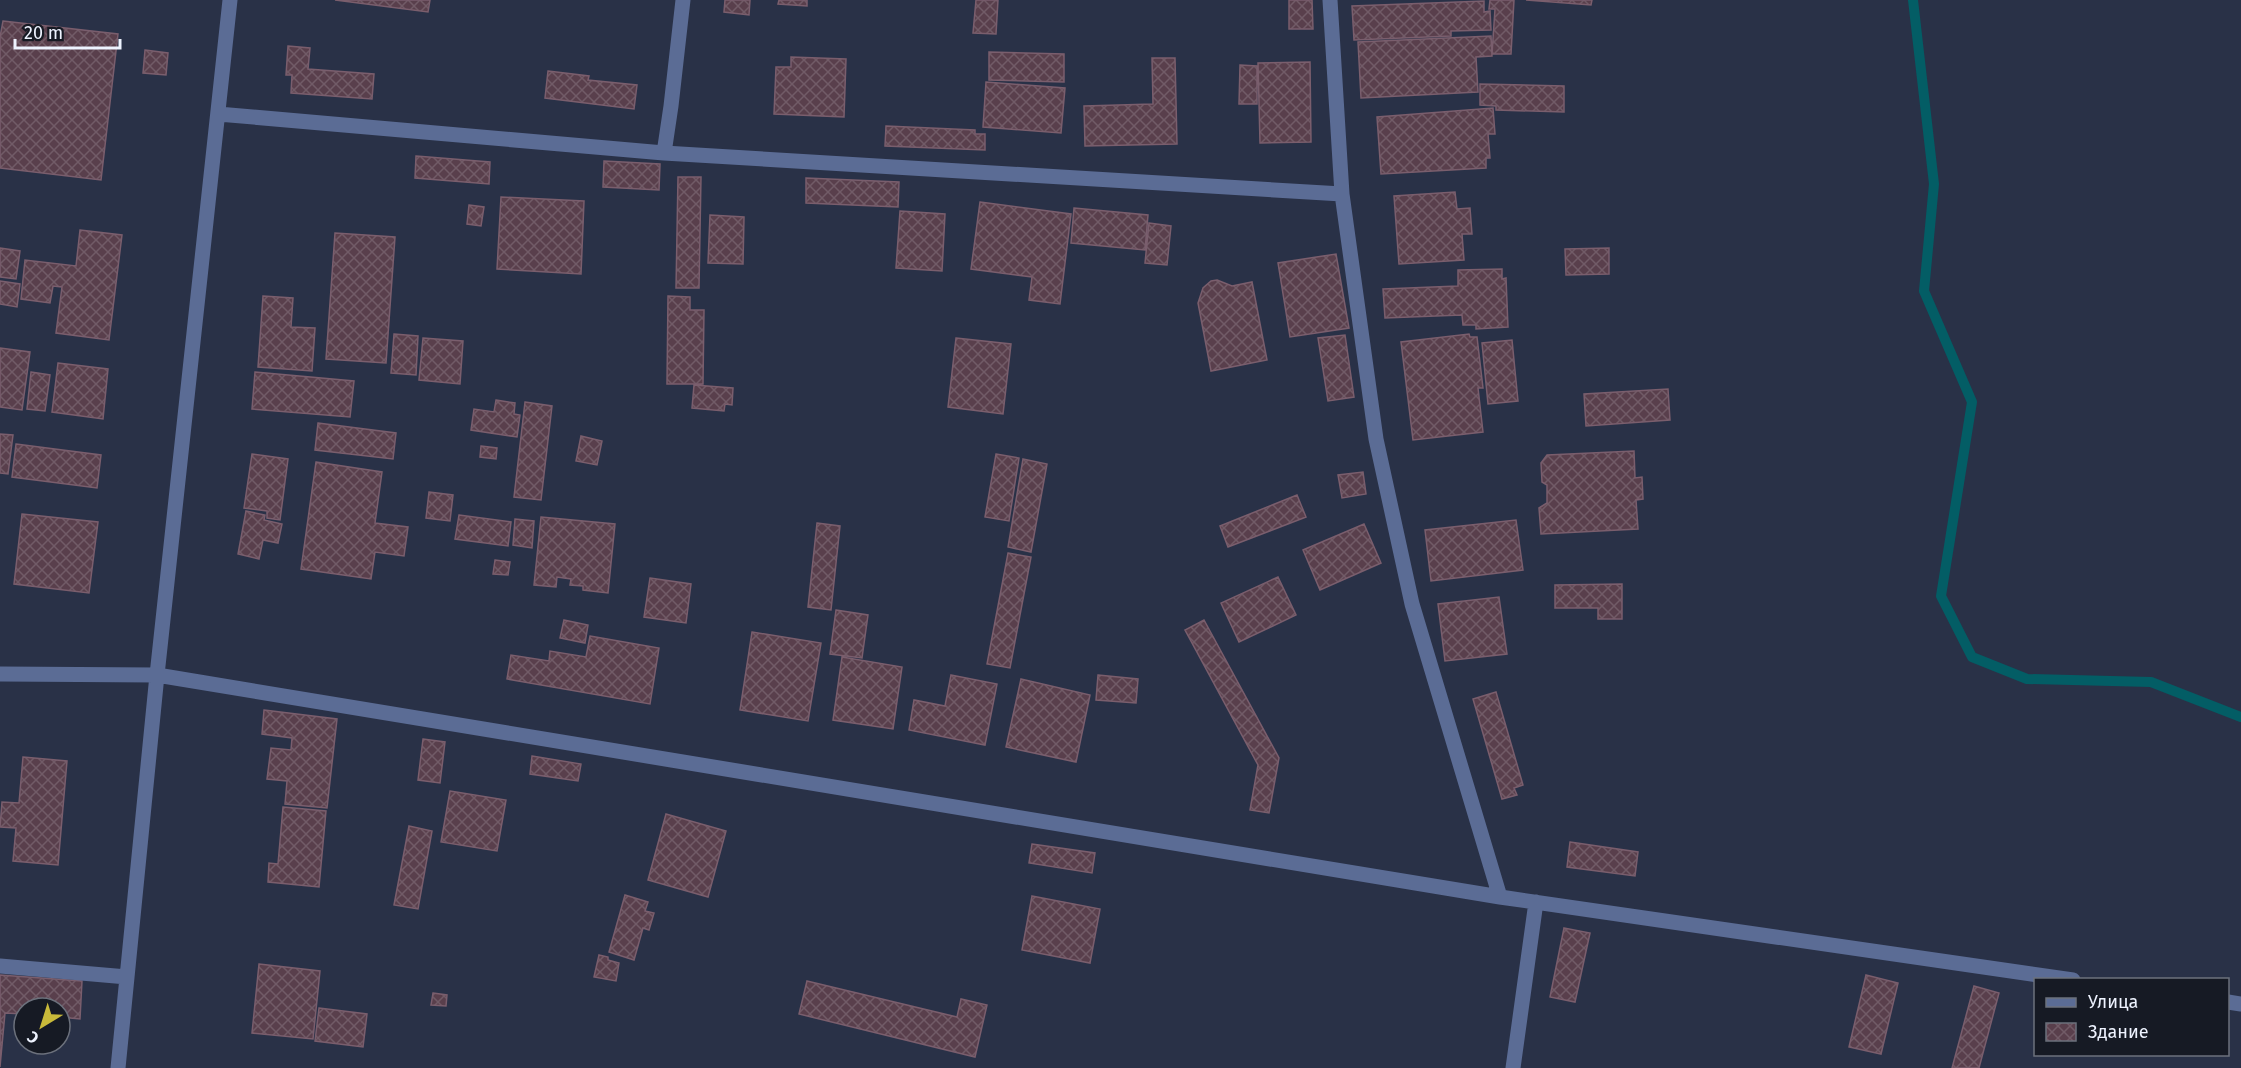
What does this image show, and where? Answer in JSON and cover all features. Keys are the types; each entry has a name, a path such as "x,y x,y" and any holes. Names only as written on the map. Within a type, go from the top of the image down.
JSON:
{"street":[{"path":"118,1068 157,675 230,0"},
{"path":"663,153 671,106 683,0"},
{"path":"1330,0 1342,194 1376,439 1412,604 1500,897"},
{"path":"218,114 663,153 1342,194"},
{"path":"0,674 157,675 1500,897 2059,978"},
{"path":"1513,1068 1536,902"},
{"path":"0,966 127,976"}],"building":[{"path":"335,0 430,0 428,12"},
{"path":"725,0 750,0 749,15 724,12"},
{"path":"779,0 807,0 807,6 778,4"},
{"path":"976,0 998,0 996,34 973,33"},
{"path":"1289,0 1312,0 1313,29 1289,29"},
{"path":"1490,0 1514,0 1511,54 1492,54 1495,9 1489,9"},
{"path":"1526,0 1592,0 1591,5"},
{"path":"1484,1 1484,12 1490,11 1491,30 1451,31 1451,36 1354,40 1352,6"},
{"path":"3,21 118,34 101,180 0,168 0,37"},
{"path":"1491,36 1492,56 1476,57 1478,92 1361,98 1358,42"},
{"path":"288,46 310,48 308,69 374,74 372,99 291,93 292,75 286,75"},
{"path":"145,50 168,53 166,75 143,73"},
{"path":"989,52 1064,54 1064,82 989,80"},
{"path":"791,57 846,59 844,117 774,114 776,67 791,67"},
{"path":"1152,58 1175,58 1177,144 1085,146 1084,106 1153,104"},
{"path":"1310,62 1311,142 1260,143 1258,63"},
{"path":"1240,65 1257,66 1257,104 1239,104"},
{"path":"548,71 589,76 588,80 637,85 634,109 545,98"},
{"path":"986,82 1065,88 1061,133 983,127"},
{"path":"1480,84 1564,86 1564,112 1496,110 1496,106 1480,105"},
{"path":"1493,108 1495,134 1488,134 1490,158 1486,158 1486,168 1381,174 1377,117"},
{"path":"886,126 975,130 975,134 985,134 985,150 885,146"},
{"path":"416,156 490,162 489,184 415,178"},
{"path":"604,161 660,164 659,190 603,187"},
{"path":"678,177 701,177 699,288 676,288"},
{"path":"806,178 899,182 898,207 806,203"},
{"path":"1455,192 1457,209 1470,208 1472,234 1462,234 1464,260 1399,264 1394,196"},
{"path":"501,197 584,201 581,274 497,269"},
{"path":"980,202 1071,214 1060,304 1029,300 1032,277 971,269"},
{"path":"469,205 484,207 481,226 467,224"},
{"path":"1074,208 1148,215 1145,250 1071,243"},
{"path":"900,211 945,214 942,271 896,268"},
{"path":"710,215 744,217 743,264 708,263"},
{"path":"1149,223 1171,226 1167,265 1145,263"},
{"path":"80,230 122,235 109,340 56,333 62,287 53,286 50,303 21,299 25,260 76,266"},
{"path":"335,233 395,237 386,363 326,359"},
{"path":"0,248 20,251 16,279 0,277"},
{"path":"1609,248 1609,274 1566,275 1565,249"},
{"path":"1336,254 1349,328 1290,337 1278,263"},
{"path":"1502,269 1502,279 1506,278 1508,327 1476,329 1476,325 1463,325 1462,315 1385,318 1383,289 1458,286 1458,270"},
{"path":"1217,280 1232,286 1252,282 1267,360 1211,371 1198,303 1203,288 1211,281"},
{"path":"0,281 20,284 17,307 0,304"},
{"path":"263,296 293,298 291,327 315,328 312,371 258,367"},
{"path":"668,296 690,297 690,310 704,310 703,384 667,384"},
{"path":"394,334 418,336 416,375 391,373"},
{"path":"1469,334 1470,337 1477,337 1483,388 1478,388 1483,432 1413,440 1401,342"},
{"path":"1345,335 1354,397 1328,401 1318,338"},
{"path":"423,338 463,341 460,384 419,380"},
{"path":"956,338 1011,344 1003,414 948,407"},
{"path":"1512,340 1518,401 1488,404 1482,343"},
{"path":"0,348 30,352 22,410 0,407"},
{"path":"58,363 108,369 103,419 52,412"},
{"path":"31,372 50,375 45,411 27,409"},
{"path":"255,372 354,381 350,417 252,409"},
{"path":"694,385 733,388 732,405 725,404 724,411 692,408"},
{"path":"1668,389 1670,420 1586,426 1584,394"},
{"path":"496,400 515,403 514,414 520,415 517,437 471,430 474,409 494,412"},
{"path":"525,402 552,406 541,500 514,497"},
{"path":"318,423 396,433 393,459 315,450"},
{"path":"0,434 13,435 8,474 0,473"},
{"path":"581,436 602,441 597,465 576,461"},
{"path":"16,444 101,455 97,488 12,477"},
{"path":"481,446 497,448 496,459 480,457"},
{"path":"1634,451 1635,478 1642,477 1643,499 1636,500 1638,529 1541,534 1539,508 1547,503 1547,485 1542,482 1541,463 1547,455"},
{"path":"252,454 288,459 280,520 267,518 267,511 244,508"},
{"path":"996,454 1019,458 1009,521 985,517"},
{"path":"1023,459 1047,464 1031,552 1008,547"},
{"path":"316,462 382,472 375,523 408,527 404,556 375,552 371,579 301,569"},
{"path":"1363,472 1366,494 1342,498 1338,475"},
{"path":"429,492 453,495 450,521 426,518"},
{"path":"1297,495 1306,517 1228,547 1220,526"},
{"path":"246,511 265,515 264,520 282,524 278,543 263,540 259,559 238,554"},
{"path":"22,514 98,522 89,593 14,584"},
{"path":"459,515 511,522 508,546 455,539"},
{"path":"541,517 615,524 608,593 583,590 583,586 570,585 571,579 557,577 556,587 534,585"},
{"path":"515,519 534,521 532,548 513,545"},
{"path":"1516,520 1523,570 1431,581 1425,530"},
{"path":"817,523 840,526 831,610 808,607"},
{"path":"1364,524 1381,563 1320,590 1303,550"},
{"path":"1008,553 1031,557 1010,668 987,664"},
{"path":"495,560 510,562 508,575 493,574"},
{"path":"1278,577 1296,615 1239,642 1221,603"},
{"path":"650,578 691,584 686,623 644,617"},
{"path":"1622,584 1622,619 1598,619 1598,608 1555,608 1555,585"},
{"path":"1499,597 1507,654 1445,661 1438,604"},
{"path":"836,610 868,615 862,658 830,654"},
{"path":"564,620 588,625 585,643 560,638"},
{"path":"1204,620 1279,758 1269,813 1250,810 1258,765 1185,630"},
{"path":"752,632 821,643 808,721 740,710"},
{"path":"590,636 659,648 650,704 507,679 511,655 549,661 550,651 586,657"},
{"path":"842,657 902,667 893,729 833,720"},
{"path":"951,675 997,684 985,745 909,730 914,700 945,706"},
{"path":"1098,675 1138,679 1136,703 1096,700"},
{"path":"1021,679 1090,695 1076,762 1006,747"},
{"path":"1496,692 1523,785 1514,788 1517,795 1502,799 1473,699"},
{"path":"264,710 337,719 327,808 285,804 287,781 267,779 271,748 291,750 292,738 262,734"},
{"path":"423,739 445,742 440,783 418,780"},
{"path":"532,756 581,764 578,781 530,774"},
{"path":"23,757 67,761 58,865 13,861 16,828 0,827 2,802 19,803"},
{"path":"450,791 506,800 497,851 441,842"},
{"path":"283,807 326,811 319,887 268,882 269,863 278,864"},
{"path":"666,814 726,831 708,897 648,880"},
{"path":"409,826 432,831 418,909 394,905"},
{"path":"1570,842 1638,852 1635,876 1567,867"},
{"path":"1032,844 1095,853 1092,873 1029,863"},
{"path":"625,895 648,902 645,911 654,913 649,930 643,928 634,960 609,952"},
{"path":"1032,896 1100,909 1090,963 1022,950"},
{"path":"1564,928 1590,933 1575,1002 1550,997"},
{"path":"599,955 619,963 616,981 594,977"},
{"path":"259,964 320,971 313,1039 252,1033"},
{"path":"0,975 82,981 80,1019 72,1018 72,996 12,996 12,1013 5,1013 0,1067"},
{"path":"1866,975 1898,983 1881,1054 1849,1047"},
{"path":"807,981 957,1017 961,999 987,1005 975,1057 799,1014"},
{"path":"1974,986 1999,993 1979,1068 1952,1068"},
{"path":"433,993 447,995 446,1006 431,1005"},
{"path":"319,1008 367,1014 363,1047 315,1041"}],"waterway":[{"path":"1913,0 1934,184 1924,291 1972,402 1941,596 1972,657 2027,679 2151,682 2241,717"}]}
